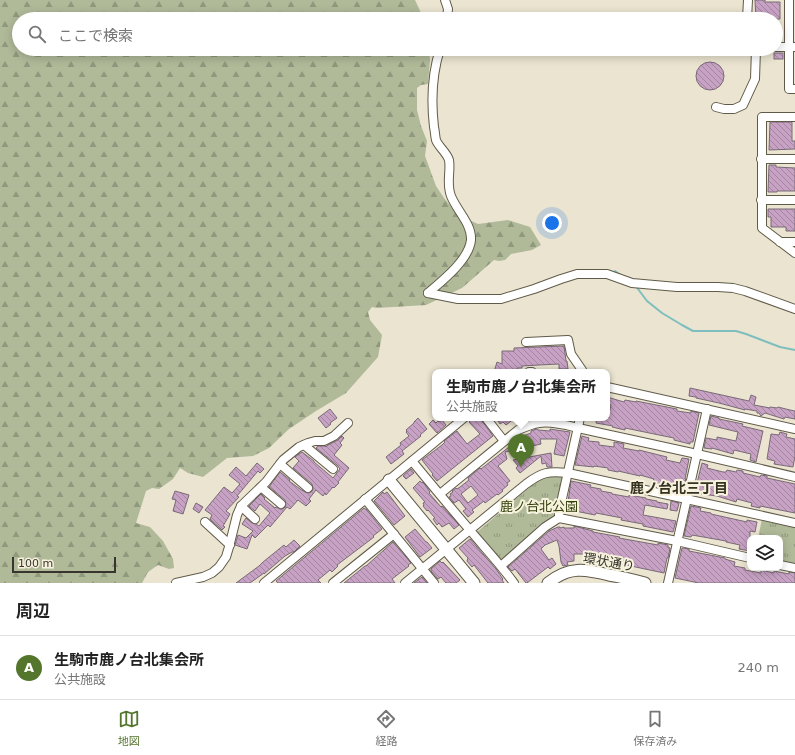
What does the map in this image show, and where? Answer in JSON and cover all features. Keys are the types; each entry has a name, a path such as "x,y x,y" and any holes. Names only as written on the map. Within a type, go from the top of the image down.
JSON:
{"street":[{"path":"445,0 448,12"},
{"path":"747,12 748,0"},
{"path":"791,4 792,47 788,89 795,89"},
{"path":"438,56 433,78 433,116 436,140 449,159 449,190 470,231 471,241 467,253 460,262 428,294 458,299 501,299 577,274 607,274 632,283 677,288 733,288 795,309"},
{"path":"716,107 734,109 743,105 755,79 756,56"},
{"path":"795,117 762,117 761,200 762,228 795,253"},
{"path":"762,159 795,159"},
{"path":"761,200 795,200"},
{"path":"780,242 795,242"},
{"path":"526,342 568,340 571,354 581,369"},
{"path":"610,387 795,429"},
{"path":"668,583 707,409"},
{"path":"268,582 460,421"},
{"path":"488,421 504,441"},
{"path":"559,518 559,512 579,421"},
{"path":"176,583 203,578 219,567 226,558 241,506 266,482 280,464 289,456 304,445 315,441 324,441 334,436 348,423"},
{"path":"440,494 518,430 540,423 558,424 578,428 795,477"},
{"path":"304,445 333,469"},
{"path":"412,461 514,583"},
{"path":"280,464 308,488"},
{"path":"405,583 535,477 549,472 568,473 795,523"},
{"path":"389,480 474,583"},
{"path":"261,487 281,504"},
{"path":"365,500 434,583"},
{"path":"241,506 255,519"},
{"path":"501,566 545,527 559,518 677,541 747,557"},
{"path":"204,522 230,545"},
{"path":"332,583 394,534"},
{"path":"783,566 795,568"},
{"name":"環状通り","path":"548,583 554,578 565,573 577,570 589,570 625,581 645,583"}],"green space":[{"path":"0,0 415,0 421,12 12,12 12,56 430,56 428,84 421,85 417,88 417,110 427,141 425,156 436,186 458,215 478,224 508,220 530,227 541,245 532,250 511,254 505,260 494,260 462,288 426,305 372,307 368,312 370,320 382,335 378,357 346,393 289,429 269,448 253,456 227,458 203,477 188,473 180,468 173,479 159,489 152,488 146,491 136,523 150,527 163,541 173,559 174,568 169,569 158,565 148,572 142,583 0,583"},
{"name":"鹿ノ台北公園","path":"551,475 564,478 556,519 501,562 477,532 536,482"},
{"path":"762,519 795,526 795,566 783,563 783,535 759,535"}],"building":[{"path":"755,0 780,2 780,12 756,12"},
{"path":"774,56 783,56 783,59 774,59"},
{"path":"710,62 720,66 724,76 720,86 710,90 700,86 696,76 700,66"},
{"path":"770,122 792,122 792,141 795,141 795,149 769,150"},
{"path":"769,165 795,168 795,191 768,192"},
{"path":"768,209 795,209 795,231 786,231 786,227 771,227 771,217 768,217"},
{"path":"564,346 568,369 559,369 559,364 522,366 522,368 518,369 495,369 497,362 502,364 502,351 514,351 514,348"},
{"path":"690,388 749,401 751,395 756,397 754,405 770,408 778,407 795,411 795,419 785,417 784,419 765,413 761,416 757,413 757,411 745,410 689,396"},
{"path":"610,398 624,402 625,400 636,401 677,409 677,411 691,413 691,411 699,413 693,442 690,442 690,444 674,440 674,438 625,428 625,430 596,423 596,421 610,421"},
{"path":"330,409 337,418 326,428 318,418"},
{"path":"711,416 763,431 756,462 750,460 751,454 734,450 733,454 712,448 704,448 706,438 717,440 717,437 736,441 738,432 709,425"},
{"path":"418,418 427,429 420,435 421,436 402,451 404,454 391,464 386,457 401,445 400,443 409,436 406,430"},
{"path":"432,421 436,423 438,421 443,421 446,425 437,433 429,424"},
{"path":"482,421 493,436 437,481 422,460 442,445 445,442 444,441 457,431 467,444 480,434 469,422"},
{"path":"498,421 511,421 506,425 503,422 500,424"},
{"path":"537,429 550,431 550,429 570,432 564,456 554,454 557,439 540,439 541,444 505,452 507,459 498,466 510,481 507,483 508,485 498,495 497,494 485,503 484,501 472,510 474,512 468,517 463,511 466,509 459,500 454,503 449,497 453,492 452,491 460,487 480,468 481,469 523,436 531,433 531,431","holes":["471,486 478,495 468,503 461,494"]},
{"path":"780,432 787,434 786,437 795,439 795,456 793,467 774,464 775,461 767,459 771,434 779,435"},
{"path":"342,436 344,438 340,443 342,445 334,455 349,468 338,482 339,483 323,496 316,490 309,499 311,501 306,506 298,500 290,509 287,507 270,527 268,525 255,538 252,535 247,549 235,545 238,535 246,538 253,531 242,524 246,518 259,526 270,513 260,504 255,511 249,506 261,494 265,498 264,499 275,508 282,509 285,507 285,500 269,487 280,472 290,480 289,481 305,492 309,493 312,491 312,484 293,468 299,461 295,457 302,452 333,478 340,469 316,448 318,446 326,447"},
{"path":"582,436 589,438 588,441 599,442 599,445 614,447 614,442 624,444 623,448 639,450 667,457 666,460 680,463 682,458 689,459 684,486 672,484 672,487 655,483 653,480 654,479 640,475 608,470 608,468 575,465"},
{"path":"551,453 552,467 547,467 546,463 542,464 541,456 520,473 516,468 518,466 513,460"},
{"path":"257,463 264,469 260,473 258,471 237,496 239,497 226,511 230,514 223,526 225,527 222,530 210,519 212,515 205,510 224,487 232,493 240,484 229,475 236,467 246,476"},
{"path":"702,463 708,465 707,468 723,472 726,472 727,470 736,472 737,470 743,471 743,473 760,477 761,475 767,476 767,478 795,484 795,513 760,506 760,508 751,506 752,503 737,499 736,502 717,496 694,493"},
{"path":"411,469 414,473 406,479 403,476"},
{"path":"420,481 422,483 423,482 430,492 429,493 459,525 454,529 449,523 442,527 439,523 437,525 433,519 435,518 423,506 423,503 425,502 413,488"},
{"path":"571,481 591,485 590,487 601,489 601,491 612,494 646,498 668,504 667,509 645,505 643,515 676,521 673,532 621,520 622,518 596,513 595,515 565,509 568,502"},
{"path":"175,491 189,495 183,514 173,511 176,500 172,499"},
{"path":"383,492 384,494 387,492 405,516 394,525 374,501"},
{"path":"671,501 679,503 677,511 670,510"},
{"path":"196,503 203,507 199,513 193,509"},
{"path":"691,506 701,508 700,511 711,514 747,522 747,520 757,522 755,532 750,531 750,535 747,535 747,550 739,549 740,545 726,541 692,535 691,537 684,536"},
{"path":"364,508 382,529 373,536 374,537 337,565 338,566 332,572 330,570 318,580 321,583 278,583 276,581"},
{"path":"574,526 593,532 620,537 619,538 658,545 658,543 668,545 670,548 664,573 593,558 593,554 574,554 574,561 567,562 568,565 563,566 557,540 545,545 541,549 549,560 552,558 556,564 550,569 548,567 527,583 515,569 512,571 508,567 549,531 558,527 574,528"},
{"path":"415,529 432,548 420,557 405,537"},
{"path":"470,539 496,569 504,583 488,583 474,565 472,567 467,561 468,558 459,548"},
{"path":"294,540 300,546 294,552 285,556 264,574 250,583 236,583 284,545 286,547"},
{"path":"393,542 411,563 392,579 395,583 344,583 366,566"},
{"path":"682,548 689,549 689,551 725,558 735,562 734,566 745,568 747,571 761,573 761,571 765,571 774,573 774,571 789,574 789,572 795,573 795,583 699,583 675,578"},
{"path":"440,561 442,563 443,562 460,580 456,583 446,583 441,577 438,579 431,569"},
{"path":"422,577 427,583 414,583"}],"waterway":[{"path":"615,271 622,276"},
{"path":"635,285 647,301 662,313 693,331 736,331 780,347 795,350"}],"place":[{"name":"生駒市鹿ノ台北集会所","path":"521,467"}],"district":[{"name":"鹿ノ台北三丁目","path":"679,488"}]}
